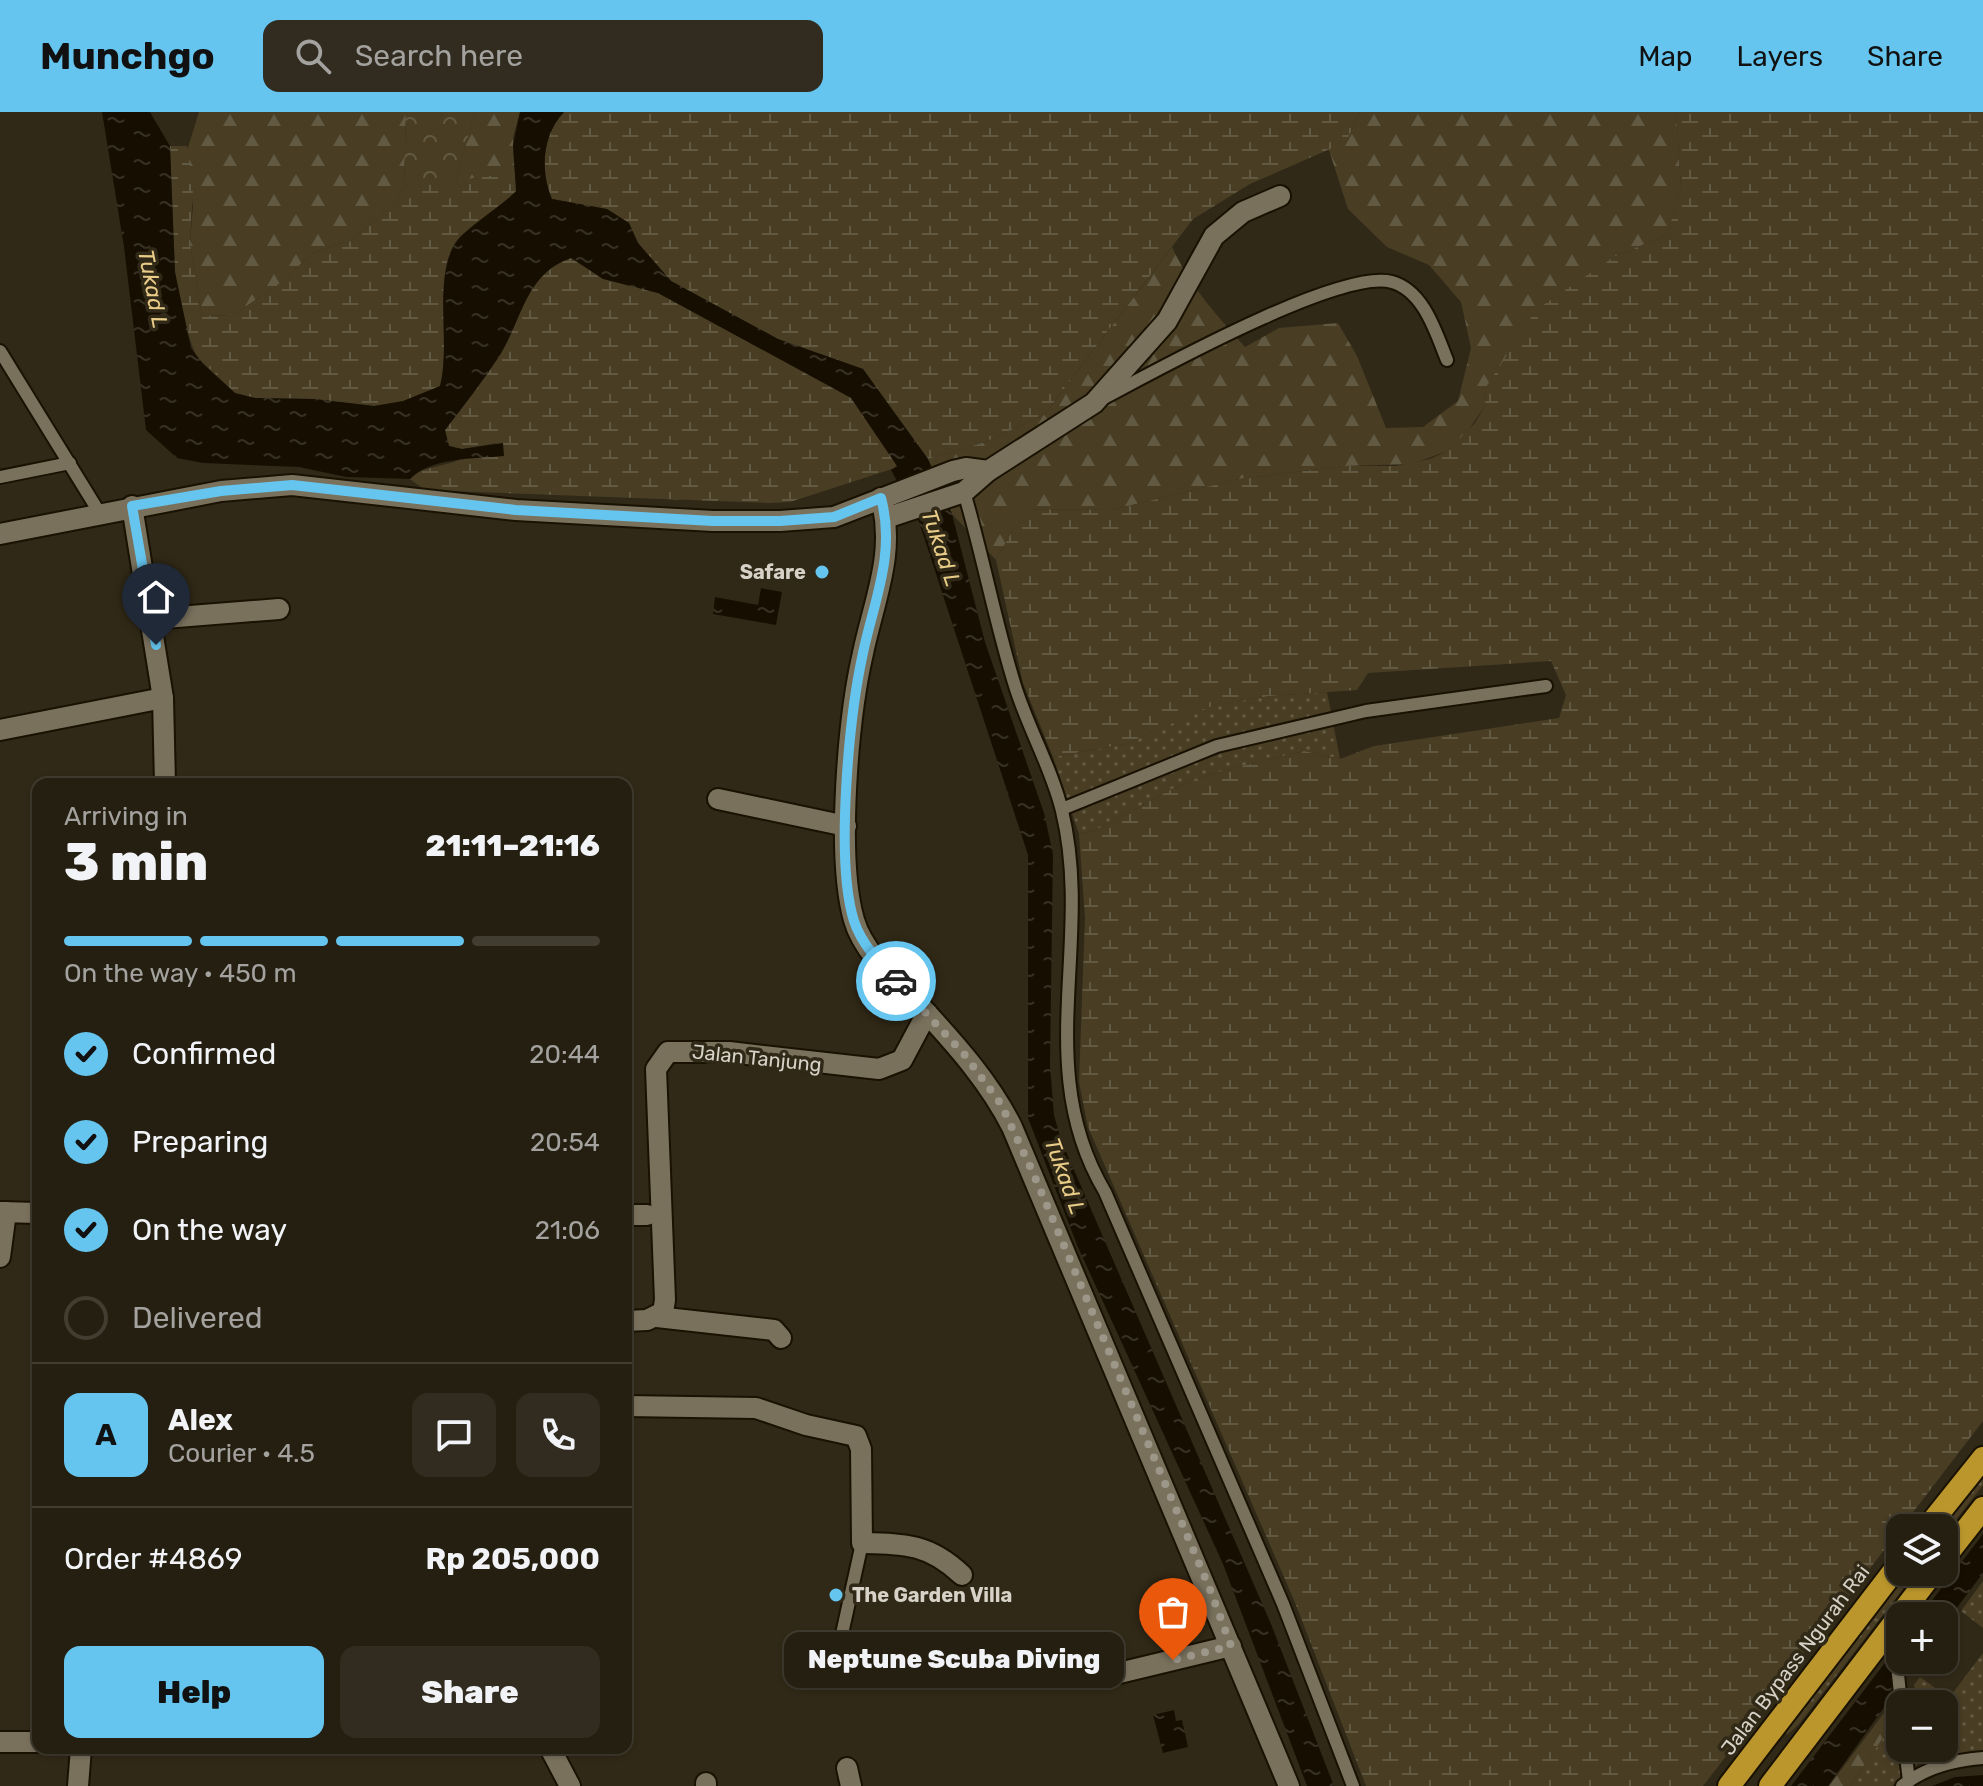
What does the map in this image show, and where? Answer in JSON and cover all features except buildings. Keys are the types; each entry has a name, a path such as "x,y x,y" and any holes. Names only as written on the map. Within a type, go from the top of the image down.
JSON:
{"highway":[{"path":"1938,1514 1983,1458"},
{"path":"1958,1540 1983,1508"},
{"name":"Jalan Bypass Ngurah Rai","path":"1729,1786 1886,1581"},
{"path":"1909,1602 1922,1586"},
{"path":"1756,1751 1776,1778 1886,1632"}],"street":[{"path":"0,534 99,512 221,491 292,485 516,510 766,521 834,517 958,495 988,471 1094,403 1167,321 1214,236 1243,212 1280,196"},
{"path":"892,505 943,475 966,468 988,471"},
{"path":"892,505 881,593 863,651 854,702 846,826 846,882 854,922 885,969 927,1013 982,1079 1012,1127 1289,1786"},
{"path":"132,506 163,698 165,778"},
{"path":"152,619 279,609"},
{"path":"0,730 163,698"},
{"path":"718,799 846,826"},
{"name":"Jalan Tanjung","path":"657,1317 663,1312 665,1300 656,1069 660,1060 668,1052 699,1051 879,1069 902,1060 927,1013"},
{"path":"0,1257 3,1212 32,1213"},
{"path":"632,1320 657,1317 774,1330 781,1338"},
{"path":"632,1406 756,1408 792,1421 856,1436 859,1440 862,1543 929,1550 941,1555 962,1575"},
{"path":"1115,1674 1231,1646"},
{"path":"0,1742 32,1742"},
{"path":"78,1786 81,1754"},
{"path":"553,1754 570,1786"}],"lane":[{"path":"1094,403 1274,313 1373,280 1394,282 1415,297 1430,317 1447,360"},
{"path":"0,351 99,512"},
{"path":"0,477 70,463"},
{"path":"958,495 985,564 1016,689 1062,809 1070,860 1073,918 1066,1036 1067,1083 1085,1159 1105,1192 1283,1604 1353,1786"},
{"path":"1062,809 1217,746 1366,711 1546,686"},
{"path":"840,1643 862,1543"},
{"path":"1906,1783 1926,1770 1961,1759 1983,1758"},
{"path":"1905,1762 1906,1783"}],"green space":[{"path":"199,112 406,112 404,187 396,202 351,241 314,252 278,285 233,315 202,316 190,243 193,206 186,154"},
{"path":"406,112 475,112 455,183 404,187"},
{"path":"475,112 520,112 513,137 514,163 498,175 455,183"},
{"path":"564,112 1360,112 1346,142 1250,184 1193,219 1044,415 985,442 928,459 863,369 778,339 671,281 638,243 629,223 607,209 552,199 546,177 545,154 551,131"},
{"path":"1360,112 1676,112 1681,187 1667,235 1614,257 1584,280 1486,387 1485,406 1463,438 1447,451 1412,464 1344,466 1239,479 1112,510 1025,509 996,560 952,514 928,459 985,442 1044,415 1172,247 1195,287 1245,347 1279,328 1338,323 1357,356 1386,428 1423,427 1458,401 1471,348 1461,302 1429,265 1387,247 1348,209 1328,147 1346,142"},
{"path":"1676,112 1983,112 1983,1421 1912,1514 1886,1514 1886,1547 1703,1786 1366,1786 1294,1600 1088,1127 1079,1082 1085,918 1079,834 1094,831 1172,789 1210,774 1304,751 1340,759 1374,746 1559,718 1566,695 1551,661 1368,673 1357,690 1269,696 1212,706 1125,744 1053,757 1023,683 996,560 1025,509 1112,510 1239,479 1344,466 1395,466 1430,459 1447,451 1475,423 1485,406 1486,387 1536,310 1614,257 1667,235 1681,187"},
{"path":"170,146 187,146 193,187 190,243 202,316 233,315 278,285 314,252 351,241 396,202 404,187 497,175 514,163 517,191 459,238 448,258 443,293 444,351 440,386 403,402 374,406 315,399 255,398 235,393 196,356 183,320 175,272"},
{"path":"571,258 612,281 658,293 851,397 898,467 790,502 425,490 410,479 419,471 454,462 497,443 462,449 449,446 445,430 500,355 535,286 544,274"},
{"path":"1327,692 1340,759 1304,751 1210,774 1172,789 1094,831 1079,834 1053,757 1125,744 1211,706 1269,696"},
{"path":"1983,1472 1983,1485 1958,1517 1958,1514 1951,1514"},
{"path":"1983,1581 1983,1628 1961,1611"},
{"path":"1896,1586 1905,1586 1893,1602 1886,1602 1886,1611 1799,1724 1787,1735 1786,1732"},
{"path":"1983,1653 1983,1750 1958,1754 1958,1690 1955,1690"},
{"path":"1920,1677 1938,1690 1915,1690 1914,1685"},
{"path":"1886,1710 1886,1733 1850,1786 1829,1786"},
{"path":"1886,1733 1886,1762 1923,1762 1892,1786 1850,1786"}],"water":[{"name":"Tukad L","path":"102,112 150,112 170,146 175,272 191,348 203,364 235,393 255,398 315,399 374,406 403,401 440,386 444,351 443,293 448,258 459,238 516,191 513,145 520,112 564,112 551,131 545,154 546,177 552,199 607,209 629,223 638,243 671,281 778,339 863,369 928,459 952,514 985,642 1044,813 1053,854 1050,1065 1054,1115 1061,1140 1271,1624 1334,1786 1307,1786 1223,1564 1077,1245 1028,1118 1028,855 919,522 891,470 897,466 851,398 658,293 603,279 571,258 544,274 535,286 500,355 445,430 449,446 462,449 503,443 504,456 442,463 410,479 346,477 299,467 203,463 177,458 146,430 124,247"},
{"path":"761,588 782,592 776,625 713,614 715,597 758,605"},
{"path":"1983,1534 1983,1573 1958,1606 1958,1602 1931,1602 1943,1586 1958,1586 1958,1567"},
{"path":"1886,1661 1886,1674 1908,1674 1897,1690 1886,1690 1886,1705 1828,1786 1791,1786"},
{"path":"1174,1710 1176,1721 1182,1720 1188,1747 1163,1753 1153,1715"},
{"path":"1983,1775 1983,1786 1932,1786 1955,1777"}],"way so far":[{"path":"896,981 964,1054 1001,1104 1209,1587 1231,1646 1173,1660"}],"place":[{"name":"Safare","path":"822,572"},
{"name":"The Garden Villa","path":"836,1595"},
{"name":"Neptune Scuba Diving","path":"1173,1660"}],"route":[{"path":"156,645 132,506 221,491 292,485 516,510 713,521 780,521 834,517 881,498 886,518 885,562 881,593 863,651 854,702 845,851 846,882 854,922 862,938 896,981"}]}
